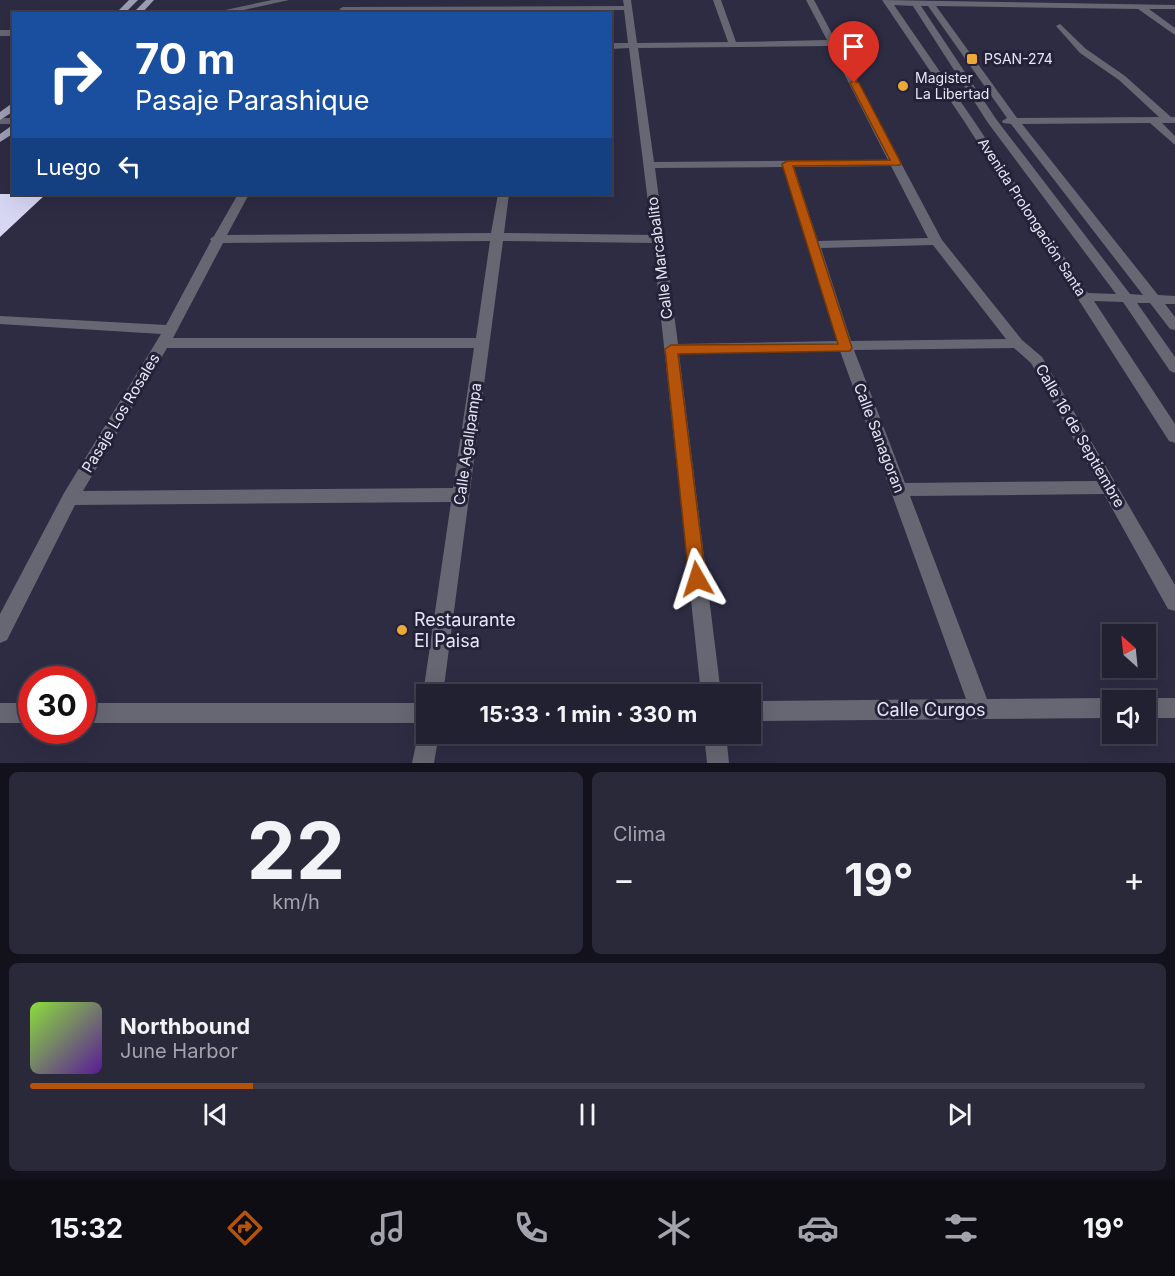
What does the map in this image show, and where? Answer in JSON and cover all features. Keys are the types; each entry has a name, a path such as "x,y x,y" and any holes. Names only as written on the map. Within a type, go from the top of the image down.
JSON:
{"main road":[{"path":"121,12 134,0"},
{"path":"138,12 150,0"},
{"path":"0,119 12,107"},
{"path":"0,139 12,129"}],"street":[{"path":"224,10 241,0"},
{"path":"217,12 285,0"},
{"path":"346,0 342,11 627,4"},
{"path":"717,0 733,44"},
{"name":"Calle 16 de Septiembre","path":"810,0 936,241 1017,343 1037,360 1175,603"},
{"path":"887,2 1175,7"},
{"name":"Avenida Prolongación Santa","path":"887,2 969,121 1175,437"},
{"name":"Avenida Prolongación Santa","path":"915,2 993,121 1127,299 1175,368"},
{"name":"Calle Marcabalito","path":"627,4 659,239 710,684"},
{"path":"931,4 1014,121 1175,326"},
{"path":"1141,7 1175,32"},
{"path":"1060,26 1083,51 1122,78 1172,120"},
{"path":"612,46 833,43"},
{"path":"1153,120 1175,142"},
{"path":"969,121 1172,120"},
{"path":"649,165 896,163"},
{"name":"Calle Sanagoran","path":"787,164 846,348 980,709"},
{"name":"Pasaje Los Rosales","path":"0,634 70,498 166,336 216,239 242,195"},
{"name":"Calle Agallpampa","path":"434,684 503,195"},
{"path":"216,239 497,237 659,239"},
{"path":"813,245 936,241"},
{"path":"1084,297 1175,300"},
{"path":"0,320 166,336 482,344"},
{"path":"671,349 846,348 1017,343"},
{"path":"899,490 1110,488"},
{"path":"70,498 461,495"},
{"name":"Calle Curgos","path":"761,711 1102,708"},
{"path":"1156,708 1175,708"},
{"path":"0,713 18,713"},
{"path":"96,713 416,713"},
{"path":"423,763 426,744"},
{"path":"716,744 718,763"}],"building":[{"path":"0,194 45,195 0,237"}],"place":[{"name":"PSAN-274","path":"972,59"},
{"name":"Magister La Libertad","path":"903,86"},
{"name":"Restaurante El Paisa","path":"402,630"}],"route":[{"path":"697,579 671,349 846,348 787,164 896,163 854,83"}]}
